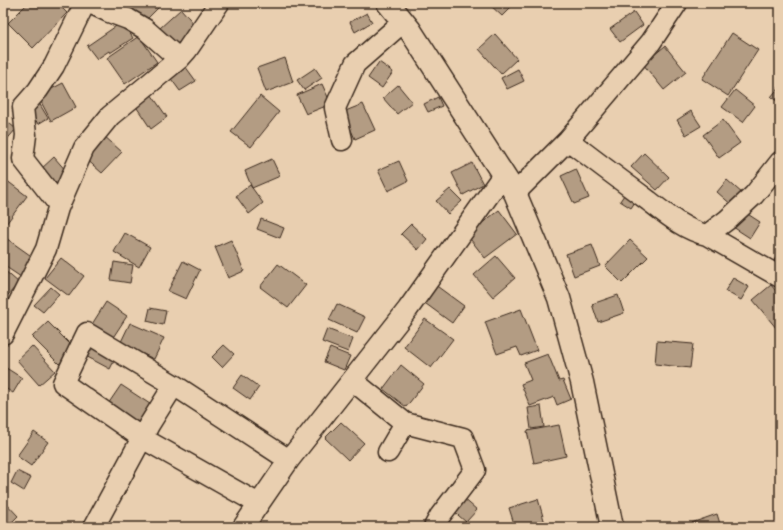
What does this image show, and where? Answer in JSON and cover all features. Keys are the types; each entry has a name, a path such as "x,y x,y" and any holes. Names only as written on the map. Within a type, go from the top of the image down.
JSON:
{"main road":[{"path":"388,3 403,22 509,184 558,298 582,382 612,527"}],"street":[{"path":"59,205 23,159 26,135 23,107 38,90 54,66 85,3"},
{"path":"90,3 112,7 145,29 179,59"},
{"path":"3,334 46,249 59,205 84,148 110,116 188,50 219,3"},
{"path":"243,527 289,460 509,184 568,140 651,42 677,3"},
{"path":"342,140 335,108 355,64 403,22"},
{"path":"568,140 680,224 696,232 707,235 780,277"},
{"path":"707,235 727,220 754,195 780,162"},
{"path":"259,504 142,438 63,383 87,333 174,385 289,460"},
{"path":"352,380 405,423 463,438 475,470 440,516 434,527"},
{"path":"94,527 142,438 174,385"},
{"path":"388,452 405,423"}],"building":[{"path":"28,3 57,3 67,13 33,48 8,23"},
{"path":"123,3 163,3 143,23"},
{"path":"493,3 515,3 502,16 490,5"},
{"path":"639,3 648,3 643,7"},
{"path":"181,9 196,26 176,45 160,28"},
{"path":"634,12 643,25 620,42 610,29"},
{"path":"367,13 372,22 355,32 350,22"},
{"path":"122,22 133,38 110,53 109,51 97,59 87,46"},
{"path":"732,33 758,50 728,96 702,79"},
{"path":"495,34 517,59 501,74 479,49"},
{"path":"139,36 157,62 125,84 107,58"},
{"path":"665,46 686,72 664,90 643,64"},
{"path":"285,58 293,82 266,92 257,68"},
{"path":"379,62 393,72 382,88 368,78"},
{"path":"185,66 196,81 180,91 169,76"},
{"path":"315,68 322,78 304,90 297,80"},
{"path":"518,69 524,81 507,89 501,78"},
{"path":"63,83 76,107 51,121 38,96"},
{"path":"322,84 331,104 306,114 297,95"},
{"path":"398,85 412,102 397,114 383,98"},
{"path":"780,86 780,103 771,97"},
{"path":"735,90 755,106 743,122 722,107"},
{"path":"149,91 167,117 151,129 133,102"},
{"path":"260,96 279,112 251,147 231,132"},
{"path":"438,97 442,106 428,112 424,104"},
{"path":"36,98 48,118 38,124 26,104"},
{"path":"363,104 375,130 355,139 343,112"},
{"path":"691,111 701,126 686,135 677,120"},
{"path":"3,118 16,129 3,144"},
{"path":"723,120 740,143 719,158 703,135"},
{"path":"103,135 122,152 102,173 84,157"},
{"path":"644,153 669,177 657,190 631,167"},
{"path":"54,157 67,172 54,184 41,169"},
{"path":"272,159 280,176 252,188 245,171"},
{"path":"399,161 408,181 388,191 378,170"},
{"path":"472,163 483,184 463,195 452,173"},
{"path":"576,169 589,198 574,204 561,176"},
{"path":"6,180 27,196 6,224 3,222 3,184"},
{"path":"727,180 743,194 733,206 717,192"},
{"path":"250,185 263,203 249,214 236,196"},
{"path":"450,189 462,201 448,214 436,201"},
{"path":"628,189 639,196 631,208 620,201"},
{"path":"499,210 517,234 485,258 467,235"},
{"path":"743,211 760,222 750,238 733,227"},
{"path":"261,219 284,228 280,238 257,229"},
{"path":"411,224 427,239 418,250 401,234"},
{"path":"125,233 150,247 139,267 114,252"},
{"path":"3,236 37,260 24,279 3,265"},
{"path":"231,240 244,271 228,278 215,247"},
{"path":"630,240 648,257 622,283 605,266"},
{"path":"592,245 600,266 574,276 566,254"},
{"path":"780,252 780,264 774,260"},
{"path":"496,256 515,278 493,297 474,275"},
{"path":"61,258 84,276 69,296 45,278"},
{"path":"183,261 200,270 186,299 168,291"},
{"path":"114,262 133,265 130,283 111,280"},
{"path":"278,264 306,285 288,308 260,287"},
{"path":"3,269 19,283 8,295 3,291"},
{"path":"733,278 749,287 741,300 725,291"},
{"path":"434,284 464,306 452,323 422,301"},
{"path":"771,285 780,296 780,326 777,329 753,300"},
{"path":"51,287 59,294 43,312 34,305"},
{"path":"618,295 624,313 598,322 592,304"},
{"path":"106,302 127,316 110,342 89,329"},
{"path":"337,304 365,317 357,333 329,320"},
{"path":"150,308 166,311 163,325 147,321"},
{"path":"521,309 537,350 521,356 517,347 497,354 485,322"},
{"path":"425,319 453,339 431,368 404,347"},
{"path":"48,322 75,349 59,364 32,337"},
{"path":"130,323 164,338 154,359 120,344"},
{"path":"327,329 353,339 348,352 322,342"},
{"path":"87,339 117,355 110,369 80,353"},
{"path":"657,341 693,344 690,368 655,364"},
{"path":"224,345 234,354 222,367 212,357"},
{"path":"32,346 55,371 39,385 17,360"},
{"path":"330,348 350,356 344,370 324,362"},
{"path":"548,354 559,381 563,380 571,399 557,405 554,397 530,406 521,384 531,380 524,363"},
{"path":"401,365 424,384 406,407 383,389"},
{"path":"3,366 22,378 13,393 3,387"},
{"path":"242,375 259,387 250,400 233,388"},
{"path":"121,385 153,406 138,429 106,407"},
{"path":"541,406 544,427 531,429 528,408"},
{"path":"341,422 364,443 348,460 325,438"},
{"path":"559,425 566,456 534,463 527,431"},
{"path":"34,432 48,442 31,466 17,456"},
{"path":"17,471 31,478 24,491 11,483"},
{"path":"462,497 477,510 466,522 451,509"},
{"path":"538,499 546,527 515,527 509,508"},
{"path":"3,500 18,516 7,527 3,527"},
{"path":"717,514 721,527 680,527"}]}
